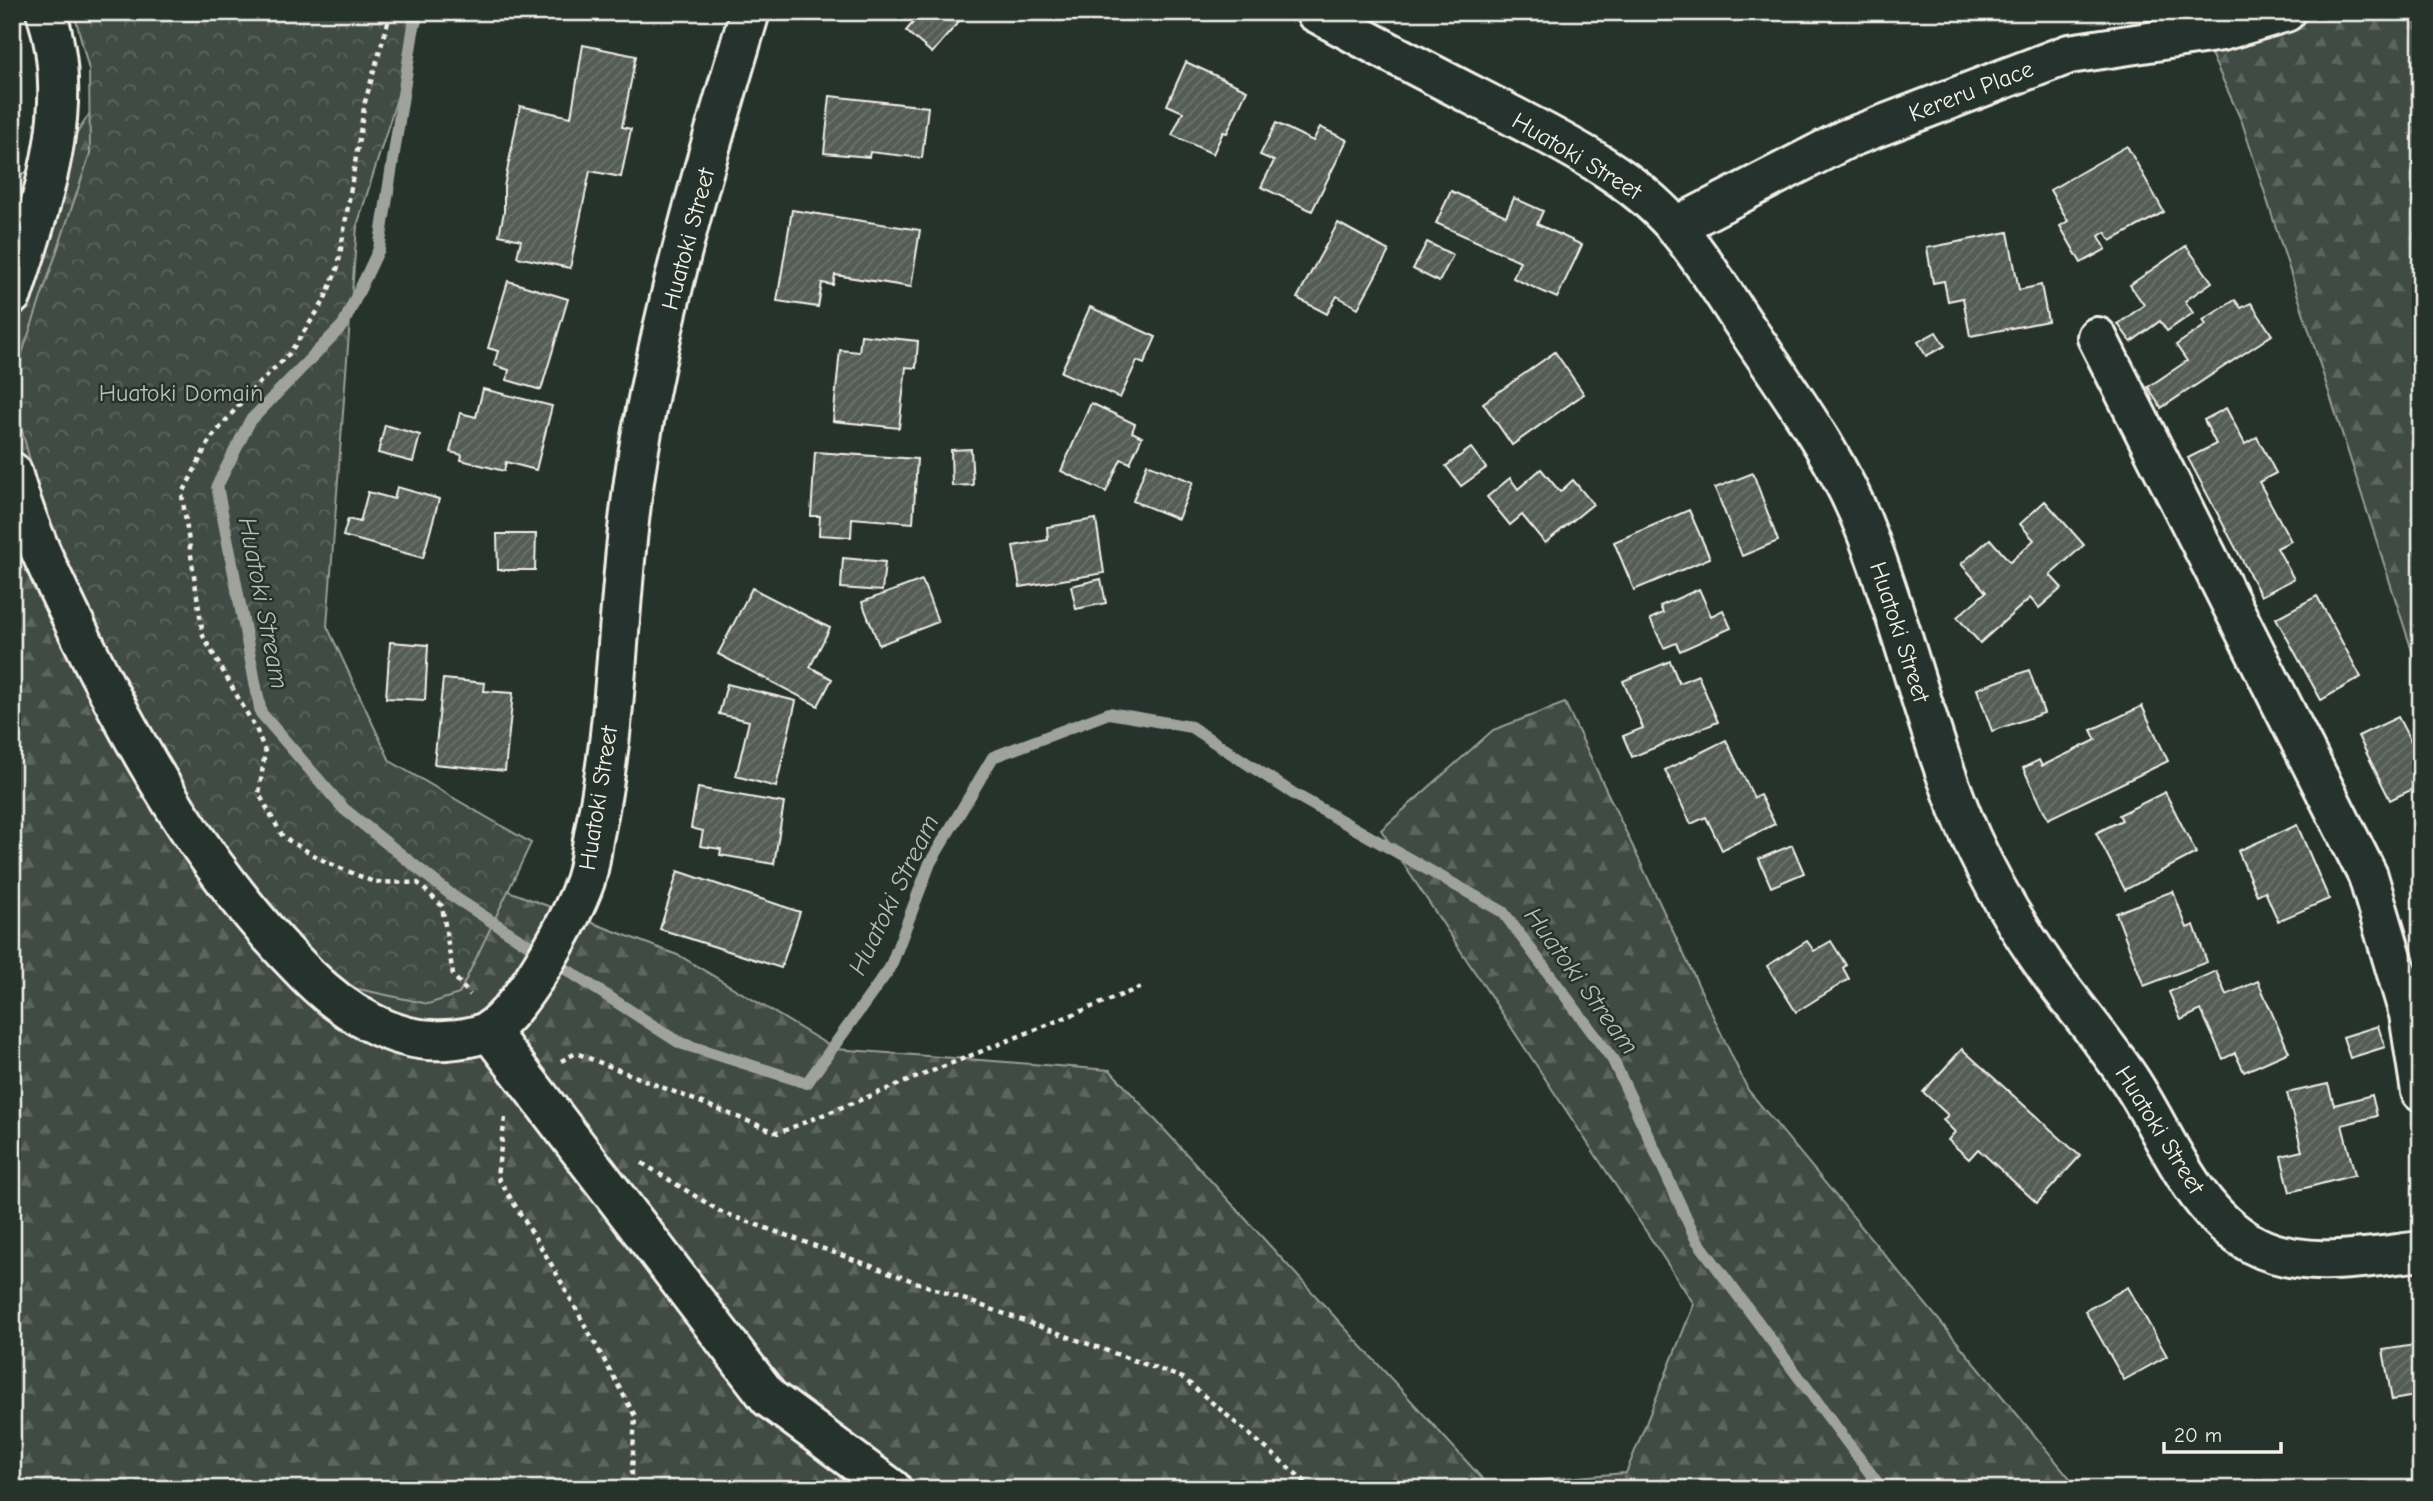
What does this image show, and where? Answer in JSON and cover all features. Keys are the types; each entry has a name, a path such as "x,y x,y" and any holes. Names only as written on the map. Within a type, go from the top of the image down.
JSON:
{"street":[{"path":"12,295 54,148 59,103 56,41 46,12"},
{"name":"Huatoki Street","path":"500,1020 585,880 607,771 630,507 641,438 671,300 750,12"},
{"name":"Huatoki Street","path":"1315,12 1565,144 1648,198 1675,227 1810,423 1844,480 1867,534 1966,825 2004,903 2047,969 2104,1041 2134,1086 2200,1198 2223,1224 2255,1246 2289,1258 2339,1259 2421,1251"},
{"name":"Kereru Place","path":"1675,227 1846,139 2069,54 2222,31 2286,12"},
{"path":"2097,337 2368,876 2409,1014 2421,1091"},
{"path":"12,472 23,512 65,604 148,768 214,864 269,937 315,984 359,1017 391,1032 434,1041 461,1039 500,1020 526,1078 769,1398 892,1489"}],"path":[{"path":"391,12 365,102 338,267 323,303 289,354 248,394 209,441 182,495 203,636 257,731 265,751 258,793 283,837 326,862 374,882 418,883 442,906 453,975 500,1020"},
{"path":"631,1489 635,1416 550,1262 497,1176 506,1111 526,1078 576,1053 778,1133 1144,986"},
{"path":"634,1158 721,1212 1183,1378 1314,1489"}],"green space":[{"name":"Huatoki Domain","path":"74,12 424,12 357,226 327,626 390,761 531,843 459,994 428,1004 354,988 283,929 219,845 131,694 48,525 22,431 14,377 90,154 89,70"},
{"path":"155,12 253,499 429,861 680,956 835,1049 1110,1070 1487,1484 1626,1473 1694,1304 1381,830 1493,730 1565,703 1748,1090 2079,1489 12,1489 12,178 61,158"},
{"path":"2192,12 2421,12 2421,679 2242,122"}],"building":[{"path":"922,12 967,12 932,53 906,31"},
{"path":"583,45 636,56 622,127 631,129 621,177 590,171 570,268 517,257 521,240 499,235 504,212 504,187 520,106 571,117"},
{"path":"1186,62 1247,90 1227,133 1223,132 1213,154 1172,135 1183,112 1167,105"},
{"path":"830,96 928,107 922,158 870,152 869,157 824,153"},
{"path":"1276,123 1313,141 1320,127 1347,140 1312,211 1261,187 1274,161 1260,155"},
{"path":"2127,146 2164,212 2111,241 2105,232 2099,236 2106,249 2081,263 2060,226 2068,221 2050,190"},
{"path":"1451,191 1506,216 1514,198 1543,211 1537,224 1582,245 1557,298 1513,278 1520,261 1436,223"},
{"path":"792,210 920,230 911,287 835,275 833,285 822,283 818,307 777,301"},
{"path":"1338,223 1389,251 1358,308 1337,296 1327,314 1297,298"},
{"path":"2008,232 2019,290 2041,285 2048,321 1970,336 1963,298 1948,301 1944,281 1933,283 1927,248"},
{"path":"1427,242 1453,255 1439,282 1413,269"},
{"path":"2186,246 2212,282 2185,301 2193,313 2167,331 2160,321 2131,342 2118,324 2144,305 2130,285"},
{"path":"508,281 568,299 541,390 507,380 509,370 494,365 498,351 488,348"},
{"path":"2235,300 2241,308 2251,303 2272,335 2161,408 2148,387 2187,361 2176,345 2206,325 2203,320"},
{"path":"1090,307 1156,337 1144,364 1137,361 1120,398 1061,372"},
{"path":"1936,332 1945,346 1926,356 1918,342"},
{"path":"861,335 918,341 916,368 906,367 899,428 833,421 840,350 859,352"},
{"path":"1555,352 1584,394 1512,445 1483,403"},
{"path":"483,389 552,406 536,470 506,462 504,471 461,460 462,455 450,452 460,413 476,417"},
{"path":"1091,403 1135,424 1132,432 1142,437 1130,463 1121,459 1106,492 1061,471"},
{"path":"2226,408 2245,444 2257,437 2276,473 2259,482 2291,541 2277,548 2294,579 2261,596 2188,458 2216,444 2204,420"},
{"path":"385,425 420,435 413,462 378,453"},
{"path":"1471,448 1486,468 1461,486 1446,466"},
{"path":"971,449 973,485 952,486 951,450"},
{"path":"815,452 917,459 913,523 852,518 851,537 819,535 820,516 811,516"},
{"path":"1147,464 1193,482 1178,519 1133,501"},
{"path":"1541,469 1560,492 1573,480 1593,504 1545,543 1522,515 1510,525 1487,497 1510,478 1518,489"},
{"path":"1753,473 1778,541 1742,556 1715,488"},
{"path":"397,487 439,499 423,558 343,536 348,519 360,522 368,492 394,499"},
{"path":"2045,501 2084,545 2050,575 2062,588 2039,608 2030,598 1980,643 1957,617 1986,592 1961,564 1990,539 2010,562 2034,540 2020,524"},
{"path":"1689,510 1710,558 1634,590 1614,542"},
{"path":"1096,519 1104,573 1020,587 1013,546 1048,540 1047,527"},
{"path":"497,534 536,534 535,570 498,570"},
{"path":"843,558 885,562 882,591 841,588"},
{"path":"1101,579 1106,603 1076,609 1071,586"},
{"path":"922,580 938,622 879,645 862,602"},
{"path":"752,588 830,628 810,667 832,679 818,706 718,654"},
{"path":"1699,589 1711,616 1723,610 1731,628 1680,651 1676,643 1664,648 1650,619 1663,613 1660,606"},
{"path":"2317,596 2361,677 2321,700 2276,618"},
{"path":"390,642 428,645 425,700 386,698"},
{"path":"1670,661 1679,683 1698,675 1718,722 1632,757 1623,736 1643,728 1623,681"},
{"path":"2029,670 2044,713 1992,731 1977,689"},
{"path":"443,679 485,683 484,691 513,693 505,771 434,764"},
{"path":"727,684 796,701 776,787 736,776 749,721 719,714"},
{"path":"2142,706 2168,761 2048,819 2023,768 2039,760 2042,766 2096,740 2091,730"},
{"path":"2398,717 2411,742 2421,737 2421,785 2390,800 2358,736"},
{"path":"1726,740 1754,798 1760,795 1775,824 1722,850 1706,817 1691,824 1665,770"},
{"path":"698,788 784,803 774,864 720,855 721,849 700,846 703,831 691,828"},
{"path":"2165,792 2196,853 2125,890 2096,833 2122,820 2119,815"},
{"path":"2297,825 2329,899 2278,921 2265,891 2257,895 2238,851"},
{"path":"1792,845 1804,873 1771,887 1759,859"},
{"path":"678,871 800,912 781,968 660,929"},
{"path":"2173,891 2187,928 2194,925 2207,962 2144,986 2116,913"},
{"path":"1807,941 1814,951 1831,941 1846,965 1843,968 1849,979 1796,1012 1767,966"},
{"path":"2216,971 2226,995 2258,981 2289,1052 2244,1072 2235,1053 2223,1059 2201,1010 2181,1020 2169,992"},
{"path":"2378,1026 2385,1047 2350,1058 2343,1037"},
{"path":"1962,1049 2080,1156 2037,1203 1978,1149 1969,1159 1948,1140 1955,1132 1943,1120 1948,1115 1923,1092"},
{"path":"2328,1084 2334,1105 2372,1095 2377,1116 2342,1125 2355,1175 2290,1192 2281,1156 2302,1151 2287,1093"},
{"path":"2128,1287 2167,1356 2124,1380 2085,1311"},
{"path":"2421,1344 2421,1395 2392,1400 2383,1350"}],"waterway":[{"name":"Huatoki Stream","path":"416,12 379,249 343,325 250,421 217,486 261,713 344,809 454,897 680,1043 807,1083 890,968 930,863 993,757 1109,713 1191,727 1294,794 1503,912 1613,1060 1696,1239 1882,1489"}]}
